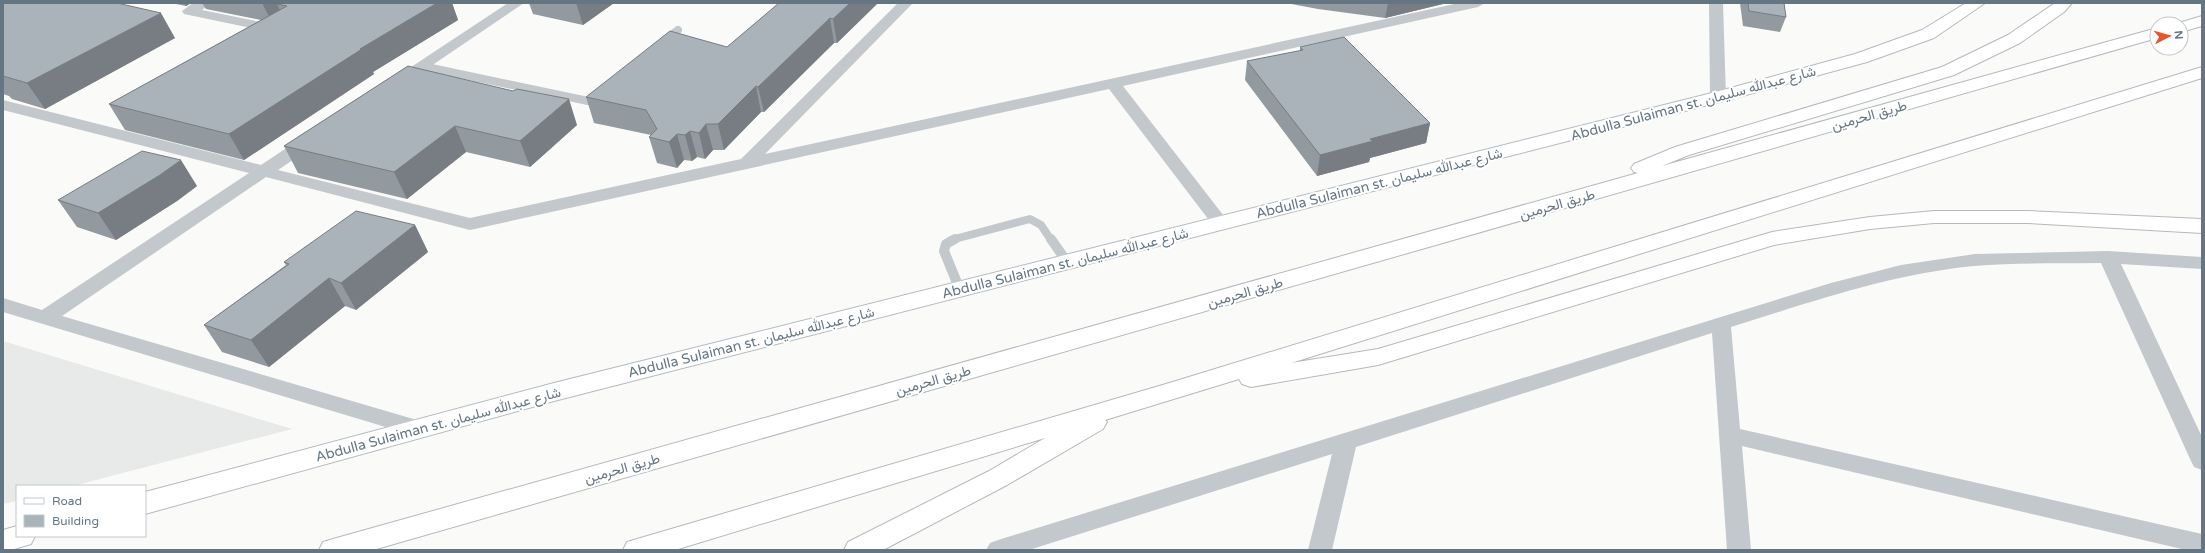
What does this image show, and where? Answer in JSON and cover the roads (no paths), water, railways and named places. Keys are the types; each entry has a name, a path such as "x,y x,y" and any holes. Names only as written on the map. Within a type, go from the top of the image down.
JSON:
{"main road":[{"name":"Abdulla Sulaiman st. شارع عبدالله سليمان","path":"146,503 418,429 1067,262 1718,98 1869,56 1928,34 1977,3"},
{"path":"1550,206 1682,151 1948,71 2014,39 2058,9 2064,3"},
{"path":"2189,24 2202,20"},
{"name":"طريق الحرمين","path":"333,550 2149,35"},
{"path":"637,550 1169,392 2202,72"},
{"path":"1169,392 1378,357 1772,239 1855,225 1950,217 2133,221 2202,226"},
{"path":"858,550 998,478 1126,404"},
{"path":"3,541 17,537"}],"street":[{"path":"204,3 189,11 281,25 255,40"},
{"path":"383,92 517,3"},
{"path":"748,163 906,3"},
{"path":"3,105 470,224 1478,3"},
{"path":"1716,3 1718,98"},
{"path":"1114,83 1221,224"},
{"path":"100,130 120,118"},
{"path":"46,317 324,132"},
{"path":"2108,257 2202,461"},
{"path":"998,550 1831,289 1901,271 1975,260 2108,257 2202,263"},
{"path":"3,305 418,429"},
{"path":"1721,323 1739,550"},
{"path":"1729,435 2202,544"},
{"path":"1320,550 1346,440"}],"lane":[{"path":"660,44 678,30"},
{"path":"422,66 588,101 606,87"},
{"path":"960,290 944,251 946,244 950,240 1030,219 1041,225 1067,262"}]}
